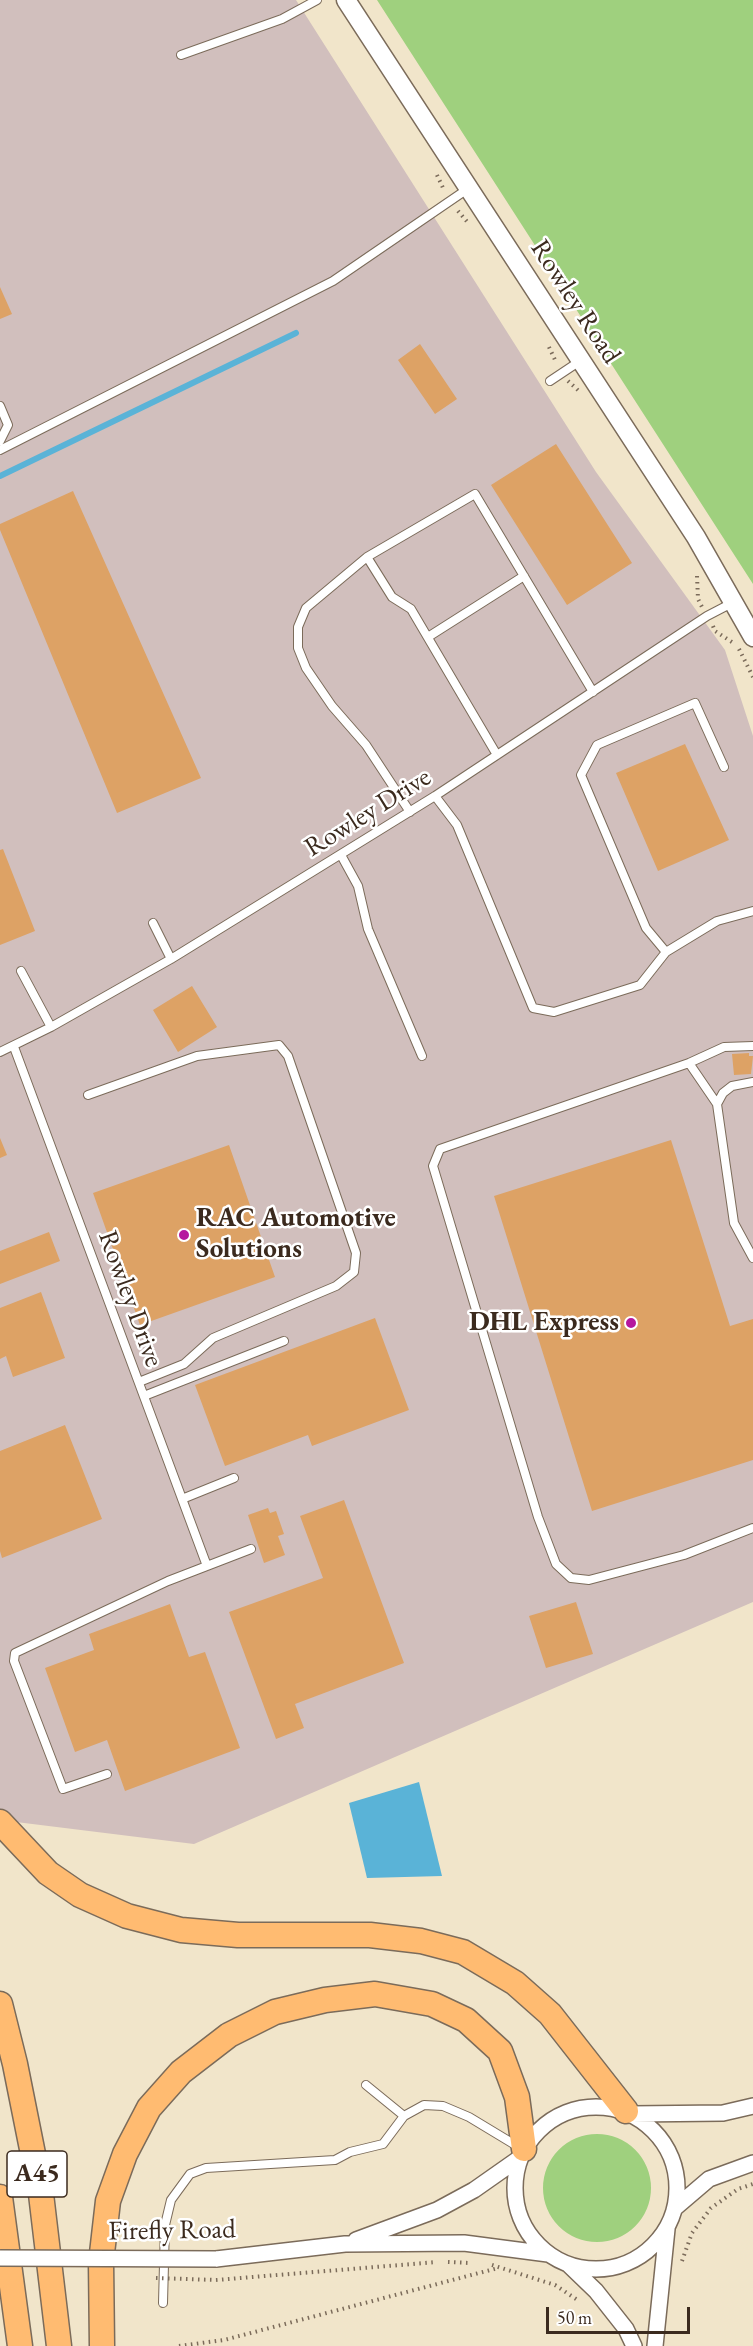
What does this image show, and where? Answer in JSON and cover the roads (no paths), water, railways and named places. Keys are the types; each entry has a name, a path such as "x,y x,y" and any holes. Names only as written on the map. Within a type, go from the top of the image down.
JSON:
{"highway":[{"path":"0,1822 48,1873 80,1895 126,1916 181,1930 238,1935 370,1935 421,1941 463,1952 515,1983 550,2014 629,2113"},
{"path":"102,2346 101,2262 108,2201 130,2145 149,2108 181,2072 230,2035 275,2012 325,2000 375,1994 432,2004 466,2020 500,2051 517,2097 522,2153"},
{"name":"A45","path":"0,2004 15,2064 41,2194 58,2346"},
{"name":"A45","path":"0,2197 20,2346"}],"street":[{"name":"Rowley Road","path":"346,0 696,537 753,637"},
{"path":"634,2346 626,2329 596,2291 568,2265 548,2254 532,2239 521,2220 515,2188 522,2153 538,2130 556,2116 579,2108 603,2106 629,2113 723,2113 753,2106"},
{"path":"629,2113 650,2126 665,2143 676,2175 675,2208 667,2229 655,2346"},
{"name":"Firefly Road","path":"345,2244 436,2210 474,2190 522,2153"},
{"path":"675,2208 709,2179 753,2163"},
{"path":"568,2265 590,2269 613,2268 634,2260 653,2247 667,2229"},
{"name":"Firefly Road","path":"0,2258 216,2259 345,2244 464,2243 548,2254"}],"lane":[{"path":"181,55 282,19 317,0"},
{"path":"0,450 333,281 470,188"},
{"path":"550,381 581,360"},
{"path":"0,406 8,425 0,441"},
{"path":"410,812 366,745 306,668 298,648 298,627 306,608 367,557 475,494 593,692"},
{"path":"367,557 392,597 411,609 497,755"},
{"path":"428,637 524,576"},
{"name":"Rowley Drive","path":"0,1052 51,1027 171,959 341,855 435,796 707,616 735,602"},
{"path":"666,952 646,928 581,775 597,745 695,703 724,767"},
{"path":"435,796 457,825 533,1008 554,1012 640,985 666,952 717,921 753,911"},
{"path":"341,855 358,886 368,929 422,1056"},
{"path":"153,923 171,959"},
{"path":"21,971 51,1027"},
{"path":"88,1095 197,1056 279,1044 288,1056 356,1253 357,1263 354,1272 336,1286 213,1338 184,1364 139,1382"},
{"path":"753,1046 724,1047 689,1063 440,1149 433,1166 538,1517 556,1564 571,1578 589,1580 684,1555 753,1528"},
{"name":"Rowley Drive","path":"14,1047 207,1566"},
{"path":"689,1063 717,1104 734,1223 753,1258"},
{"path":"717,1104 723,1093 732,1086 753,1082"},
{"path":"144,1396 284,1341"},
{"path":"182,1499 234,1478"},
{"path":"107,1774 63,1789 14,1661 15,1653 168,1581 251,1549"},
{"path":"366,2085 404,2116"},
{"path":"163,2303 165,2225 171,2200 190,2174 206,2168 335,2160 350,2152 383,2144 404,2116 424,2105 443,2106 469,2117 522,2153"}],"water":[{"path":"419,1782 442,1876 367,1878 349,1803"}],"waterway":[{"path":"0,476 296,333"}],"place":[{"name":"RAC Automotive Solutions","path":"184,1235"},
{"name":"DHL Express","path":"631,1323"}]}
